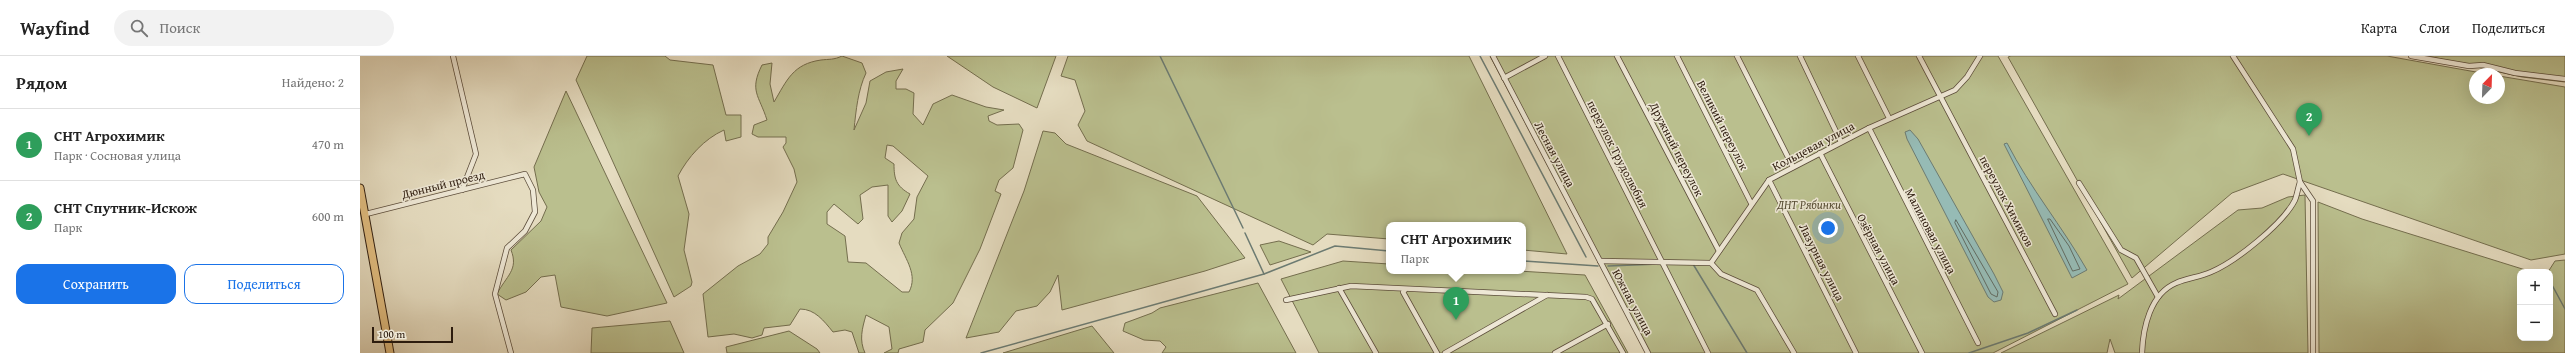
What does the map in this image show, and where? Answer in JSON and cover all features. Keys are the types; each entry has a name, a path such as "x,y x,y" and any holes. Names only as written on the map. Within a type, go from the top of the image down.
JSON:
{"main road":[{"path":"360,188 366,214 390,353"}],"street":[{"path":"453,56 476,154 462,190"},
{"name":"Лесная улица","path":"1493,56 1600,261"},
{"path":"1504,78 1545,56"},
{"name":"переулок Трудолюбия","path":"1558,56 1660,262 1708,353"},
{"name":"Дружный переулок","path":"1618,56 1719,251"},
{"name":"Великий переулок","path":"1677,56 1751,203"},
{"path":"1737,56 1793,167"},
{"path":"1800,56 1841,142"},
{"path":"1858,56 1889,118"},
{"name":"переулок Химиков","path":"1919,56 2055,314"},
{"name":"Кольцевая улица","path":"1710,263 1751,203 1769,180 1868,128 1889,118 1941,98 1962,83 1980,56"},
{"path":"2233,56 2293,149 2300,182 2313,201 2313,353"},
{"path":"2411,56 2469,66 2483,65 2515,73 2565,79"},
{"name":"Малиновая улица","path":"1868,128 1978,343"},
{"name":"Озёрная улица","path":"1820,153 1922,353"},
{"name":"Дюнный проезд","path":"366,214 525,174 533,190 535,212 525,231 507,248 495,294 511,353"},
{"name":"Лазурная улица","path":"1769,180 1856,353"},
{"path":"2142,353 2148,314 2158,297 2174,283 2211,272 2245,253 2277,222 2294,200 2300,182"},
{"path":"2079,183 2121,250 2136,258 2158,297"},
{"path":"1600,261 1710,263 1721,274 1756,290 1794,353"},
{"name":"Южная улица","path":"1600,261 1648,353"},
{"path":"1339,288 1376,353"},
{"path":"1286,300 1339,288 1592,299 1608,324 1623,353"},
{"path":"1405,290 1403,292 1437,353"},
{"path":"1445,353 1547,296"},
{"path":"1555,353 1608,324"}],"green space":[{"path":"587,56 665,56 670,60 713,65 726,115 741,115 741,137 726,141 724,130 710,138 697,149 678,176 689,214 684,250 692,282 691,286 674,297 576,80"},
{"path":"842,56 862,63 866,73 859,93 854,130 866,103 870,81 886,72 903,69 896,81 896,89 906,89 914,93 913,114 923,125 933,104 952,95 986,107 1004,110 988,116 989,121 997,125 1019,124 1023,130 1013,168 999,180 995,191 1001,194 980,249 953,303 925,330 923,342 899,349 898,353 884,353 892,349 889,327 866,315 862,330 862,344 865,353 859,353 852,332 845,330 833,332 815,313 800,309 790,325 764,328 762,335 752,338 734,334 708,337 703,294 738,266 760,254 768,244 768,237 783,212 797,182 794,169 783,147 786,143 786,137 758,137 752,134 754,125 767,120 758,98 756,87 756,81 762,65 772,63 770,84 774,102 787,80 797,69 811,62 834,59","holes":["887,145 893,146 928,176 917,197 914,219 902,233 899,243 908,261 912,274 909,292 902,292 866,263 848,262 845,236 827,224 827,212 834,204 858,224 863,219 860,195 872,187 888,185 888,216 892,222 902,211 910,194 897,182 895,178 894,164 885,158"]},
{"path":"947,56 1056,56 1037,108 993,87"},
{"path":"1068,56 1469,56 1567,254 1526,250 1526,222 1386,222 1386,239 1327,234 1313,245 1087,141 1078,125 1085,111 1075,80 1061,76"},
{"name":"ДНТ Рябинки","path":"1490,56 1998,56 2128,284 1993,353 1647,353"},
{"path":"2387,56 2469,71 2469,104 2505,104 2505,77 2565,87 2565,254 2531,260 2283,174 2232,193 2132,278 2008,57"},
{"path":"2427,56 2565,56 2565,82 2522,77 2505,73 2505,68 2481,68"},
{"path":"566,91 667,303 607,316 561,307 555,275 541,277 526,292 506,300 497,294 512,268 513,257 511,250 541,221 547,207 539,192 534,167"},
{"path":"1043,131 1055,133 1066,144 1197,196 1245,258 1205,271 1062,310 1058,275 1050,292 1037,306 1016,311 999,332 966,338 1024,191"},
{"path":"2305,195 2308,353 2115,353 2110,339 2107,353 2001,353 2119,295 2118,299 2238,210 2262,208 2288,197"},
{"path":"2318,202 2362,219 2522,269 2517,269 2517,341 2553,341 2553,269 2550,269 2555,261 2565,260 2565,353 2319,353"},
{"path":"1279,241 1311,252 1270,265 1260,245"},
{"path":"1343,261 1386,264 1386,274 1526,274 1526,271 1585,275 1628,353 1319,353 1281,279"},
{"path":"1258,283 1296,353 1162,353 1166,347 1160,341 1144,340 1123,331 1125,323 1152,313 1160,308"},
{"path":"670,321 684,353 591,353 592,328"},
{"path":"1092,326 1114,353 1003,353"},
{"path":"789,331 817,349 820,353 727,353 726,347"}],"water":[{"path":"1910,130 1918,139 1994,274 2003,292 2001,300 1994,302 1988,297 1907,139 1905,132"},
{"path":"2007,143 2026,176 2087,270 2072,278 2004,144"}],"waterway":[{"path":"1160,56 1243,228"},
{"path":"1480,56 1586,257"},
{"path":"1245,233 1264,274"},
{"path":"981,353 1264,274 1335,246 1386,251"},
{"path":"1526,261 1598,266"},
{"path":"1608,266 1659,264"},
{"path":"1693,264 1747,353"},
{"path":"2553,287 2565,309"},
{"path":"1969,353 2028,333 2077,310"}],"place":[{"name":"СНТ Спутник-Искож","path":"2309,136"},
{"name":"СНТ Агрохимик","path":"1456,320"}]}
